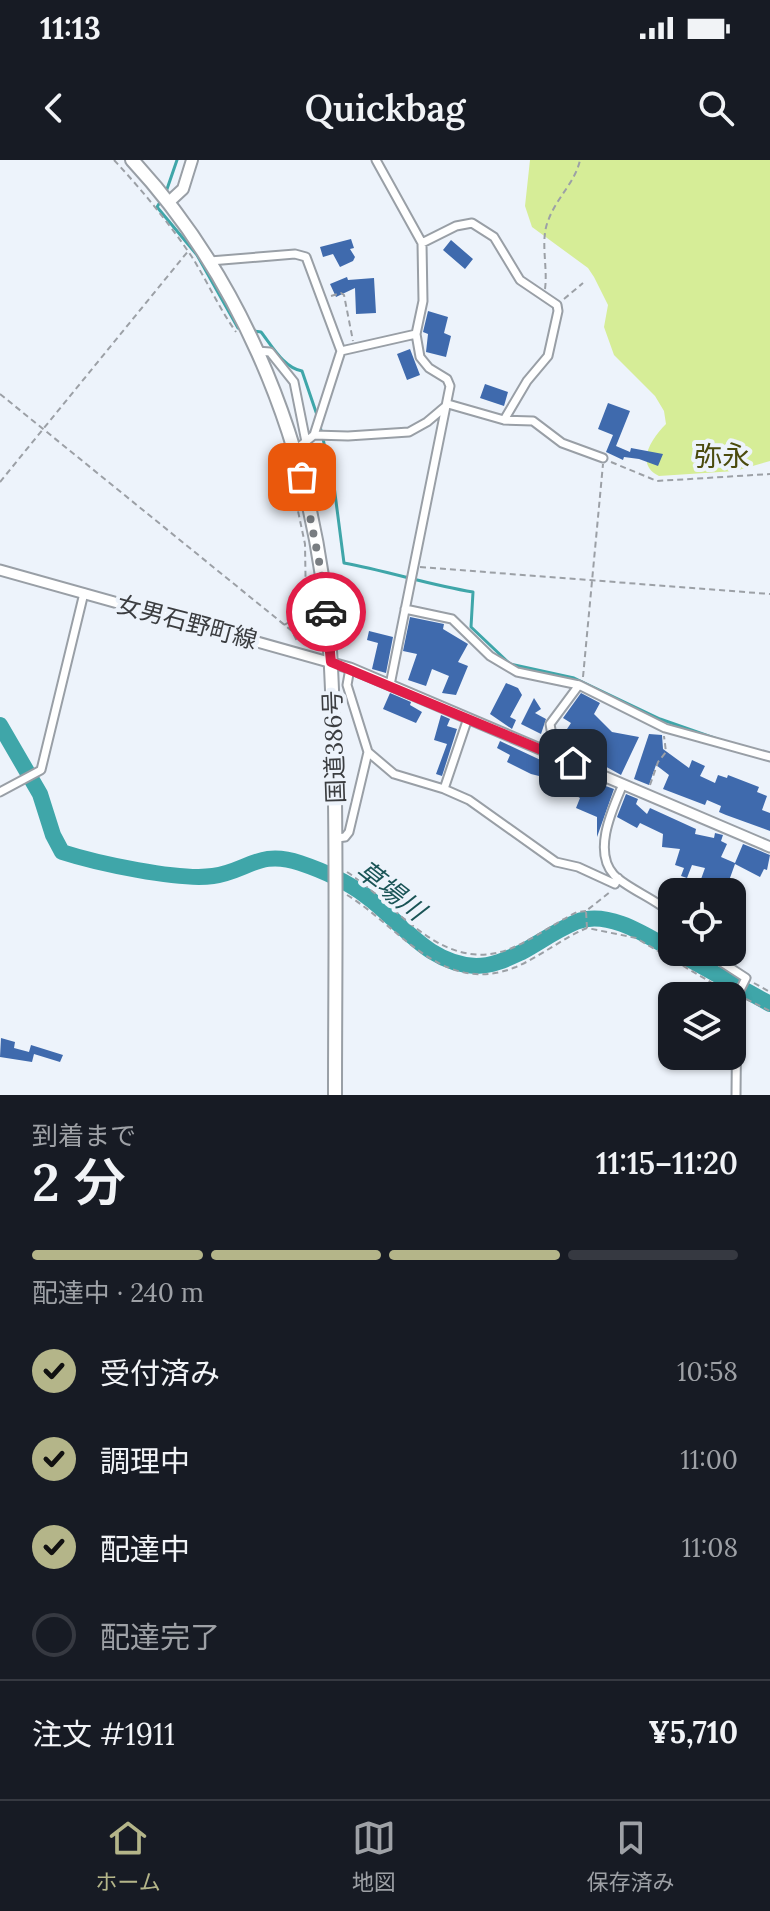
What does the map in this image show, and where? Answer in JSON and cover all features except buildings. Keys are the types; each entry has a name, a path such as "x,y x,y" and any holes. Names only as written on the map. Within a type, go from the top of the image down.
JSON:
{"highway":[{"name":"国道386号","path":"132,160 170,201 199,242 257,351 294,451 322,576 331,662 337,838 335,1095"}],"main road":[{"path":"170,201 183,189 192,160"},
{"name":"女男石野町線","path":"0,570 350,668 770,847"}],"street":[{"path":"376,160 422,243 423,301 416,334 420,357 429,368 447,379 450,386 390,685"},
{"path":"422,243 456,226 472,223 494,237 520,280 557,305 548,356 527,381 504,420"},
{"path":"210,261 303,255 341,351 314,435 294,451"},
{"path":"341,351 416,334"},
{"path":"257,351 270,352 294,382 306,442"},
{"path":"448,404 504,420 533,421 562,443 603,458"},
{"path":"314,435 409,432 448,404"},
{"path":"0,792 41,770 84,593"},
{"path":"405,609 452,619 490,656 517,672 579,685 663,727 770,757"},
{"path":"337,838 345,837 349,832 368,752 347,685 350,668"},
{"path":"548,752 553,741 550,724 579,685"},
{"path":"444,789 468,718"},
{"path":"368,752 394,774 444,789 487,811 556,862 617,881 658,906"},
{"path":"617,881 607,853 607,824 623,784"},
{"path":"728,966 746,978 744,982"},
{"path":"736,1070 736,1095"}],"path":[{"path":"114,160 145,194 188,251 239,337"},
{"path":"546,298 546,224 553,208 574,179 580,160"},
{"path":"0,482 188,251 199,242"},
{"path":"557,305 583,283"},
{"path":"322,299 341,293 344,295 354,348"},
{"path":"0,394 284,625 297,638 297,652"},
{"path":"579,685 585,671 603,458 657,481 770,474"},
{"path":"284,625 302,615 306,608 305,544 296,500"},
{"path":"413,567 770,594"},
{"path":"646,794 658,762 666,752 663,727"},
{"path":"336,865 363,882 426,936 451,950 479,953 511,949 577,912 585,912 608,895 617,881"},
{"path":"335,887 430,960 469,972 503,971 516,967 587,928 636,938 713,982"},
{"path":"585,912 587,928"},
{"path":"746,978 770,992"},
{"path":"746,1000 770,1011"}],"green space":[{"path":"530,160 770,160 770,461 735,471 659,476 652,471 648,465 648,451 655,436 666,424 664,411 655,396 614,355 604,327 608,305 588,268 532,227 525,206"}],"waterway":[{"path":"166,192 177,160"},
{"path":"162,199 157,207 197,255 238,328 242,329"},
{"path":"254,331 261,332 284,361 302,371 317,415"},
{"path":"320,426 334,486 344,563 473,592 471,627 510,664 574,678 660,719 720,740"},
{"name":"草場川","path":"0,725 40,794 62,852 138,870 198,877 225,873 254,862 286,859 326,873 351,886 379,906 416,940 443,958 476,966 500,962 569,925 588,919 613,921 658,942"},
{"name":"草場川","path":"701,966 770,1004"}],"way so far":[{"path":"302,477 326,612"}],"district":[{"name":"弥永","path":"722,456"}],"route":[{"path":"326,612 331,662 573,763"}]}
